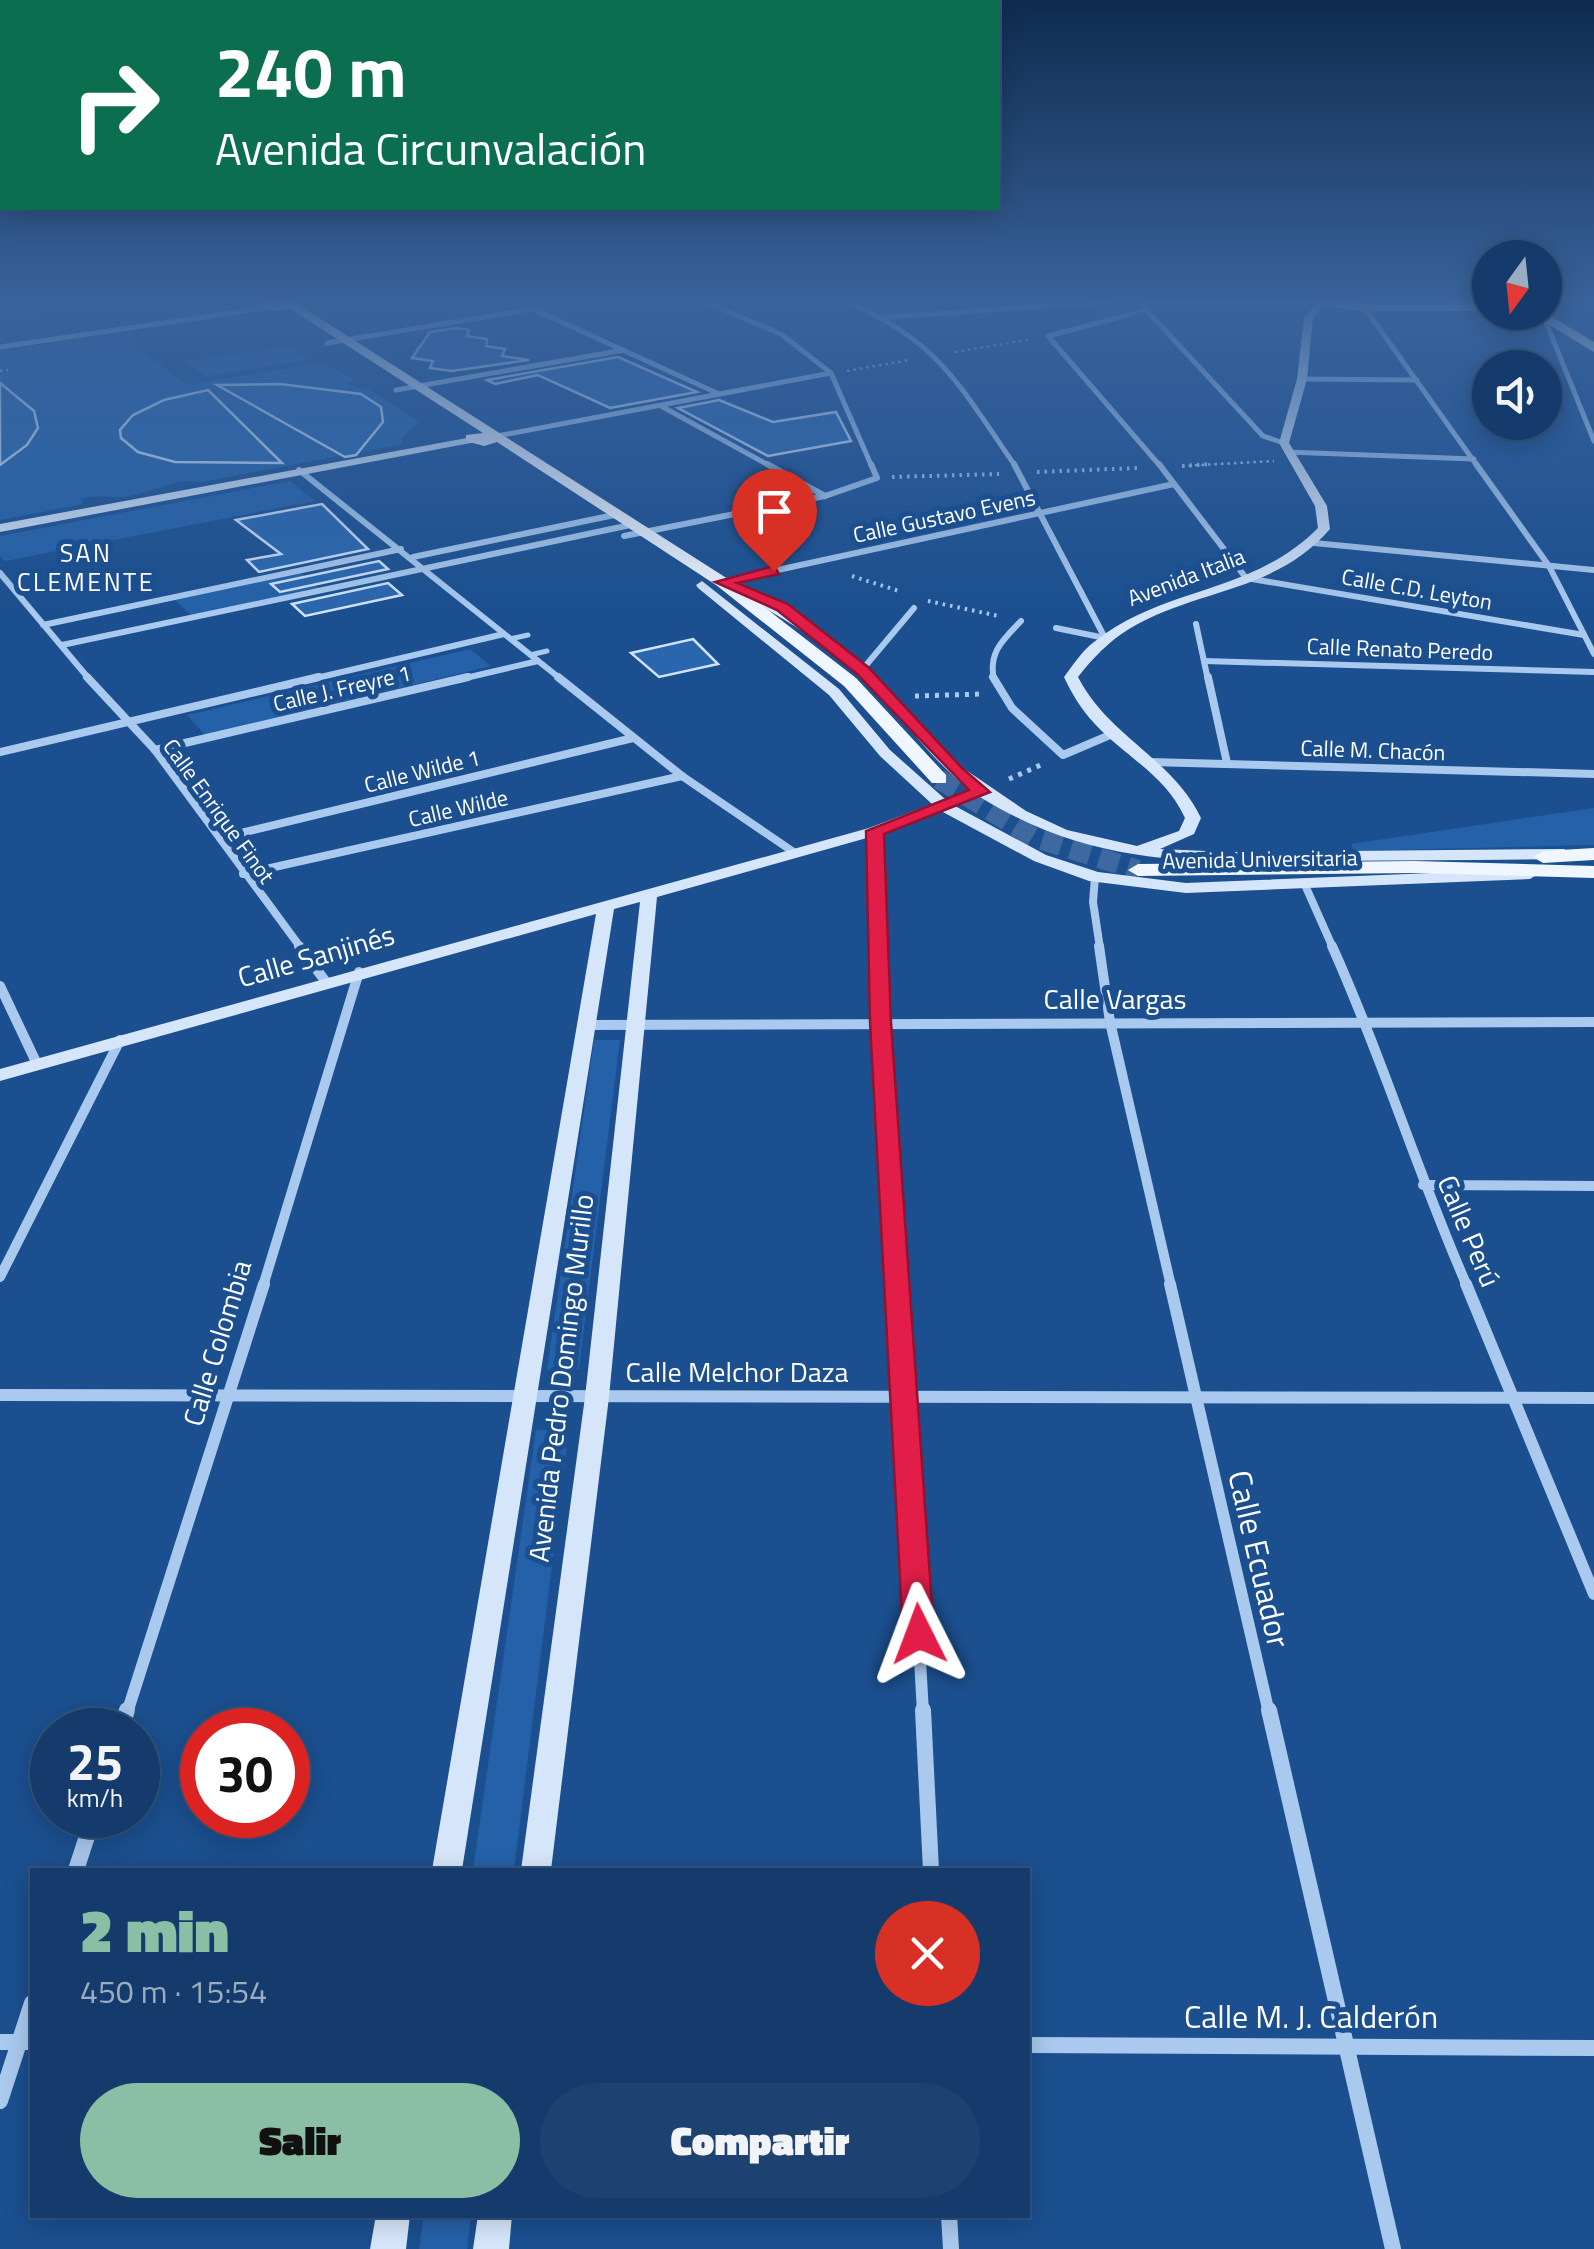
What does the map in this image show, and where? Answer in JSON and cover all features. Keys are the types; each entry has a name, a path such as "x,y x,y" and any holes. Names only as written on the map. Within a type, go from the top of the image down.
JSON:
{"main road":[{"path":"414,402 441,420"},
{"name":"Avenida Universitaria","path":"442,402 628,527 834,692 885,753 944,806 1021,851 1095,877 1186,888 1559,873 1593,860"},
{"path":"1297,402 1287,452 1326,518 1314,543"},
{"name":"Avenida Universitaria","path":"456,430 598,518 628,527 722,582 782,607 862,670 956,772 981,792 1078,841 1135,862 1593,860"},
{"path":"0,528 472,440 478,434 497,436"},
{"name":"Avenida Italia","path":"1186,834 1193,818 1187,800 1150,762 1110,735 1080,702 1071,677 1084,655 1135,620 1246,578 1301,554 1314,543"},
{"path":"722,582 850,682 938,780"},
{"path":"702,585 751,608"},
{"name":"Calle Sanjinés","path":"0,1074 875,831 981,792"},
{"path":"1095,877 1135,862 1186,834 1191,850 1208,859"},
{"path":"1414,867 1593,860"},
{"path":"1135,862 1559,873"},
{"name":"Avenida Pedro Domingo Murillo","path":"536,1868 597,1397 649,893"},
{"name":"Avenida Pedro Domingo Murillo","path":"447,1868 522,1396 606,905"},
{"path":"388,2249 393,2218"},
{"path":"491,2249 495,2218"}],"street":[{"path":"497,436 682,402"},
{"path":"62,645 628,527 825,496 876,478 843,402"},
{"path":"970,402 1020,473 1105,638"},
{"path":"1105,402 1161,467 1246,578"},
{"path":"1232,402 1264,436 1287,452 1474,459"},
{"path":"1432,402 1549,566 1594,654"},
{"path":"1581,402 1594,440"},
{"path":"660,406 825,496"},
{"path":"299,470 428,569 682,776 795,853"},
{"name":"Calle Gustavo Evens","path":"722,582 1174,484"},
{"path":"412,557 598,518"},
{"path":"1314,543 1594,570"},
{"path":"43,625 400,549"},
{"name":"Calle Enrique Finot","path":"0,573 125,722 155,750 326,982"},
{"name":"Calle C.D. Leyton","path":"1246,578 1584,635"},
{"path":"862,670 914,608"},
{"path":"1021,621 993,653 992,672 1001,693 1063,756 1110,735"},
{"path":"1196,624 1227,763"},
{"path":"1056,628 1105,638"},
{"name":"Calle J. Freyre 1","path":"0,752 507,636"},
{"name":"Calle J. Freyre 1","path":"155,750 534,658"},
{"name":"Calle Renato Peredo","path":"1204,661 1594,672"},
{"name":"Calle Wilde 1","path":"220,838 633,738"},
{"name":"Calle M. Chacón","path":"1150,762 1594,774"},
{"name":"Calle Wilde","path":"243,874 682,776"},
{"path":"875,831 880,1022 906,1397 931,1868"},
{"name":"Calle Ecuador","path":"1095,877 1093,902 1110,1022 1392,2249"},
{"name":"Calle Perú","path":"1305,885 1366,1021 1424,1185 1516,1398 1594,1594"},
{"name":"Calle Colombia","path":"128,1708 230,1396 360,972"},
{"path":"0,986 37,1064"},
{"name":"Calle Vargas","path":"586,1025 1594,1022"},
{"path":"0,1278 120,1040"},
{"path":"1424,1185 1594,1186"},
{"name":"Calle Melchor Daza","path":"0,1396 1594,1398"},
{"path":"77,1868 86,1838"},
{"path":"0,2102 26,2042 30,2016"},
{"path":"0,2042 26,2042"},
{"name":"Calle M. J. Calderón","path":"1030,2046 1594,2048"},
{"path":"949,2218 951,2249"}],"lane":[{"path":"507,636 528,635"},
{"path":"534,658 547,650"}],"path":[{"path":"876,478 1161,467 1287,452"},
{"path":"888,696 1001,693"},
{"path":"981,792 1063,756"}],"shaded area":[{"path":"0,402 389,402 419,422 401,439 403,444 201,482 180,482 132,496 80,499 83,504 0,520"},
{"path":"290,481 315,501 5,561 0,556 0,536"},
{"path":"301,573 319,588 191,615 175,600"},
{"path":"470,649 491,666 205,735 187,715"},
{"path":"1594,808 1594,845 1354,851 1351,844"},
{"path":"594,1040 620,1040 579,1369 547,1370"},
{"path":"569,1429 514,1868 473,1868 536,1430"},
{"path":"424,2218 471,2218 467,2249 419,2249"}],"building":[{"path":"0,402 23,402 34,411 38,428 27,445 0,465"},
{"path":"160,402 220,402 282,463 175,462 138,452 121,438 120,430 133,415"},
{"path":"247,402 373,402 381,407 383,422 356,455 345,457"},
{"path":"597,402 643,402 610,408"},
{"path":"724,402 773,422 836,412 851,441 768,456 678,408"},
{"path":"322,504 368,549 259,572 247,560 281,554 236,520"},
{"path":"379,561 388,569 280,592 271,584"},
{"path":"388,583 402,595 305,616 292,604"},
{"path":"693,639 718,664 659,677 631,653"}],"tunnel":[{"path":"939,779 1033,837 1138,870"}],"district":[{"name":"SAN CLEMENTE","path":"86,568"}],"route":[{"path":"774,571 722,582 782,607 862,670 956,772 981,792 875,831 880,1022 919,1634"}]}
